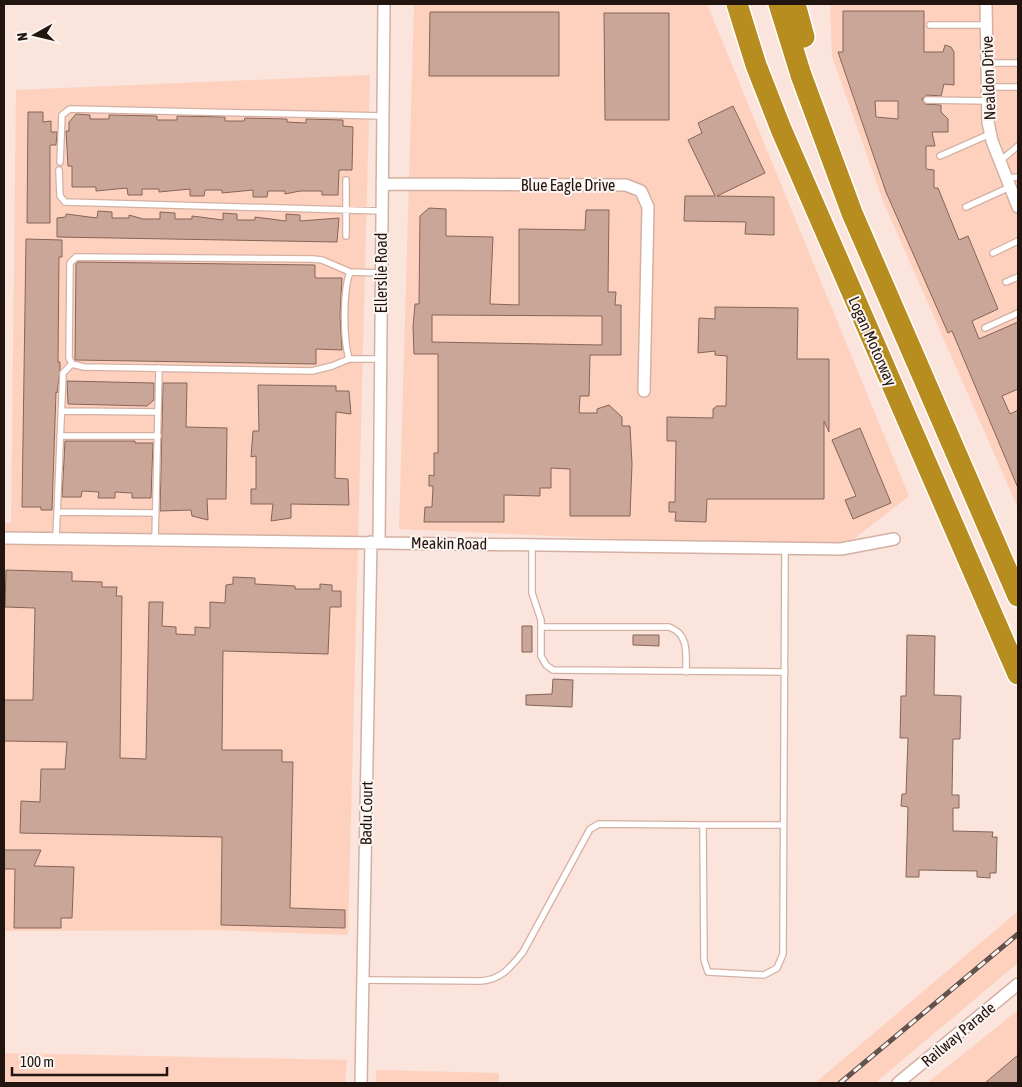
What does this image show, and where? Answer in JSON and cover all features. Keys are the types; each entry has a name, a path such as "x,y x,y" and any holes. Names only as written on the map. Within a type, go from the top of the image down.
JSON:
{"highway":[{"name":"Logan Motorway","path":"737,4 756,65 784,137 1018,674"},
{"name":"Logan Motorway","path":"779,4 827,148 879,276 1018,596"},
{"path":"795,4 824,102 869,229 879,276"}],"street":[{"name":"Ellerslie Road","path":"375,542 381,359 384,4"},
{"name":"Nealdon Drive","path":"986,4 987,102 990,134 1000,162 1012,181 1018,207"},
{"name":"Blue Eagle Drive","path":"382,184 626,185 641,190 648,207 644,391"},
{"name":"Meakin Road","path":"4,538 841,549 894,539"},
{"name":"Badu Court","path":"361,1083 375,542"},
{"name":"Railway Parade","path":"898,1083 1018,984"}],"lane":[{"path":"930,25 986,25"},
{"path":"987,63 1018,62"},
{"path":"987,88 1018,87"},
{"path":"927,100 987,102"},
{"path":"60,162 62,115 70,110 383,116"},
{"path":"940,156 990,134"},
{"path":"1000,162 1018,146"},
{"path":"59,170 60,196 65,202 382,211"},
{"path":"346,180 346,236"},
{"path":"966,207 1012,181"},
{"path":"993,253 1018,241"},
{"path":"381,273 350,272 322,260 314,259 76,257 70,263 69,358 72,364 84,367 312,371 327,368 349,359 381,359"},
{"path":"349,359 346,336 347,282 350,272"},
{"path":"1006,282 1018,277"},
{"path":"985,328 1018,313"},
{"path":"56,538 63,372 72,364"},
{"path":"155,540 160,368"},
{"path":"61,411 158,412"},
{"path":"60,436 158,436"},
{"path":"57,512 156,513"},
{"path":"532,544 532,593 541,627 541,656 546,665 553,670 785,672"},
{"path":"703,825 704,966 708,972 713,973 764,975 777,968 783,954 785,548"},
{"path":"541,627 669,627 677,630 684,636 686,672"},
{"path":"363,980 480,981 494,979 511,967 523,952 590,829 599,824 783,825"}],"shaded area":[{"path":"414,4 707,4 909,496 841,549 399,529"},
{"path":"830,4 1018,4 1018,508 883,201 832,56"},
{"path":"370,75 348,935 217,930 4,931 4,523 11,523 16,90"},
{"path":"1018,911 1018,963 875,1083 815,1083"},
{"path":"1018,1010 1018,1083 927,1083"},
{"path":"4,1053 347,1060 345,1083 4,1083"},
{"path":"376,1070 499,1073 499,1083 376,1083"}],"building":[{"path":"843,11 924,11 924,52 943,52 945,45 951,47 954,52 954,85 944,84 941,96 927,95 922,99 925,104 941,105 941,112 948,119 948,132 932,132 935,146 926,146 926,169 934,170 934,188 938,188 959,240 968,236 998,309 972,321 979,339 1018,322 1018,389 1002,396 1010,414 1018,410 1018,488 952,331 948,333 886,192 838,52 843,52","holes":["875,101 898,101 898,119 876,117"]},
{"path":"430,12 559,12 559,76 429,76"},
{"path":"604,13 669,13 669,120 605,120"},
{"path":"733,106 765,173 717,196 774,197 774,235 745,234 746,222 684,221 685,196 715,196 688,140 702,133 698,123"},
{"path":"28,112 43,112 43,122 51,121 51,132 57,132 56,145 50,145 50,223 27,223"},
{"path":"76,114 90,115 90,119 109,119 109,115 157,116 157,120 177,120 177,116 225,117 225,121 244,121 245,118 287,119 287,122 306,123 306,119 343,120 343,126 353,127 352,170 339,170 338,195 322,195 322,191 300,191 285,194 285,191 268,191 267,197 253,197 253,190 222,193 222,190 205,190 204,196 190,196 190,189 159,192 159,189 142,189 142,195 128,195 127,188 96,191 96,187 72,187 72,166 68,166 66,131 69,131 69,122"},
{"path":"429,208 446,209 446,236 493,237 490,304 519,305 519,229 585,230 586,210 609,210 608,292 616,292 615,305 621,305 621,355 590,355 589,396 580,396 579,413 597,413 597,409 609,405 622,417 622,426 630,426 632,464 630,516 570,516 570,469 551,468 551,488 540,488 540,496 504,495 504,522 424,522 425,507 432,507 433,486 429,486 429,475 434,476 434,453 438,453 438,354 414,354 413,327 415,304 419,304 420,216","holes":["432,315 602,316 602,345 432,342"]},
{"path":"98,211 112,212 112,218 129,218 129,215 143,219 160,219 160,212 175,213 175,219 192,219 192,216 223,220 223,213 237,214 237,220 255,220 255,217 286,221 286,214 300,215 300,221 339,218 337,242 57,237 57,218 66,217 66,214 97,218"},
{"path":"26,239 62,240 62,257 59,257 58,362 60,362 60,370 56,392 52,510 41,510 41,507 22,507"},
{"path":"78,262 315,265 315,278 342,278 340,315 342,350 316,349 316,364 75,360 76,264"},
{"path":"715,307 798,308 797,359 829,359 829,432 824,421 824,499 707,499 706,522 675,521 676,512 669,512 669,502 675,502 676,441 667,441 667,417 713,418 713,409 717,406 726,406 727,356 715,355 715,351 698,353 699,318 715,319"},
{"path":"67,381 154,383 154,400 147,406 68,404"},
{"path":"163,383 187,383 186,427 227,428 226,499 207,499 208,520 192,516 191,510 160,511"},
{"path":"258,385 336,386 336,391 349,391 351,414 336,412 335,478 348,479 349,505 291,504 291,518 271,521 273,504 251,504 251,489 256,489 256,456 251,457 253,431 259,431"},
{"path":"860,428 891,503 853,519 845,500 856,496 832,440"},
{"path":"65,441 135,441 135,443 153,443 151,498 132,498 132,493 115,492 115,498 98,498 99,492 82,491 81,497 62,497"},
{"path":"6,570 72,572 72,581 102,582 102,587 117,587 116,596 122,596 120,758 146,759 149,602 163,602 162,626 176,627 176,634 195,635 195,627 210,628 210,602 225,603 226,585 233,584 233,577 255,578 255,584 295,586 295,589 320,589 320,584 332,585 332,591 341,591 341,607 330,607 328,654 223,651 222,750 282,750 282,762 293,762 290,908 345,910 345,928 221,925 222,837 20,833 21,801 40,802 41,769 65,769 67,742 4,741 4,700 33,700 35,608 5,607"},
{"path":"522,626 532,626 532,652 522,652"},
{"path":"633,635 659,635 659,646 633,645"},
{"path":"907,635 935,636 934,695 961,696 960,739 953,739 952,795 959,795 959,808 953,808 953,831 993,832 992,837 997,837 996,873 990,873 990,878 977,877 977,871 919,870 919,877 906,877 908,807 901,806 902,794 906,794 908,738 900,738 901,696 906,696"},
{"path":"553,679 573,680 572,707 526,705 526,695 552,694"},
{"path":"4,850 41,850 34,866 74,867 72,918 61,918 61,928 14,928 15,869 4,869"},
{"path":"1018,1055 1018,1083 985,1083"}],"railway":[{"path":"840,1083 1018,934"}]}
